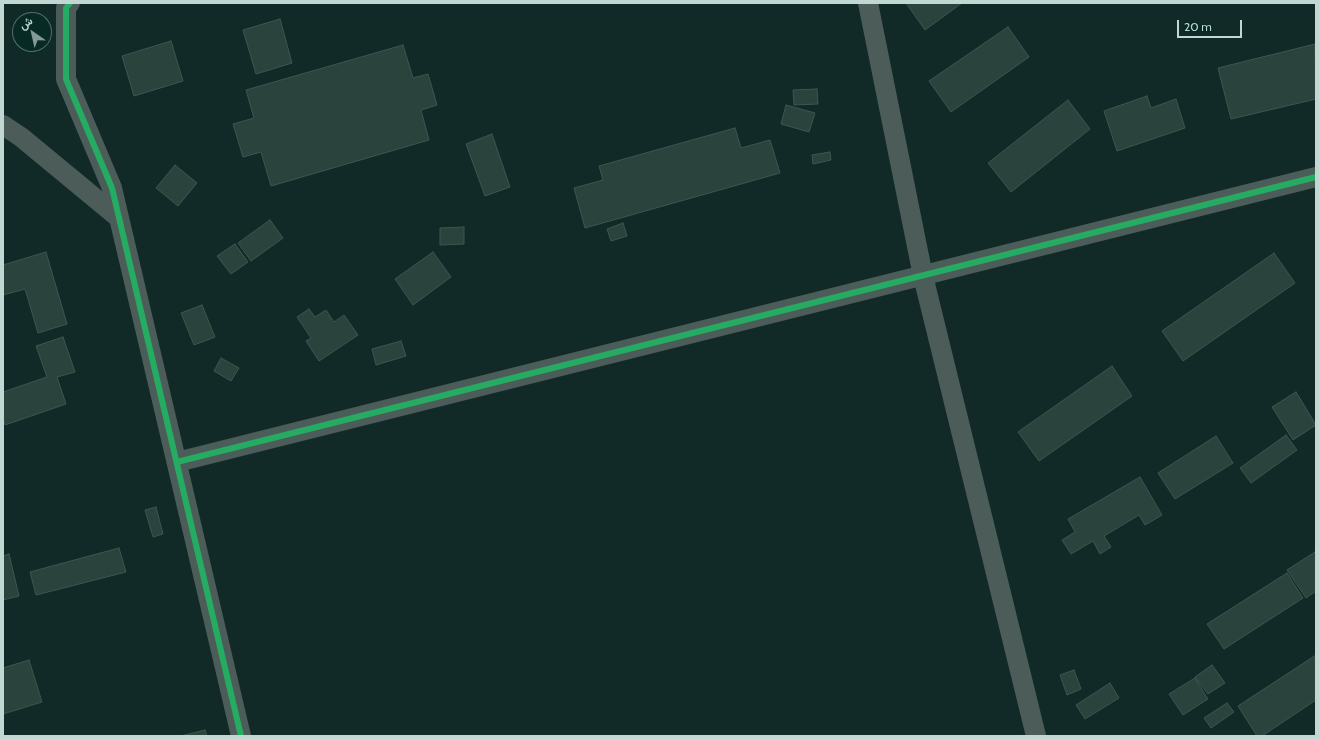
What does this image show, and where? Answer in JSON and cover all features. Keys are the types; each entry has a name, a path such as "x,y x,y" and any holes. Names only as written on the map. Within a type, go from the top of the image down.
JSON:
{"street":[{"path":"70,3 66,8 66,79 112,188 240,736"},
{"path":"868,3 923,276 1036,736"},
{"path":"3,124 21,136 119,218"},
{"path":"177,462 1316,177"}],"building":[{"path":"906,3 962,3 925,30"},
{"path":"280,19 292,63 256,74 243,30"},
{"path":"1008,27 1029,57 951,112 929,81"},
{"path":"171,41 183,81 134,96 122,56"},
{"path":"1315,44 1316,99 1231,119 1218,68"},
{"path":"403,45 413,78 428,74 437,105 421,110 429,140 271,186 261,152 243,157 233,124 254,118 246,90"},
{"path":"817,89 818,104 794,105 793,90"},
{"path":"1147,96 1151,108 1176,99 1185,128 1117,151 1104,111"},
{"path":"1068,100 1090,129 1011,192 988,163"},
{"path":"786,105 815,113 809,132 781,124"},
{"path":"735,128 741,148 770,140 780,173 585,228 574,188 603,180 599,166"},
{"path":"492,134 510,187 485,196 466,144"},
{"path":"830,152 831,160 813,164 812,155"},
{"path":"175,165 197,183 178,206 156,188"},
{"path":"270,220 283,238 251,261 238,243"},
{"path":"623,223 627,236 611,241 607,229"},
{"path":"464,227 464,244 440,245 440,228"},
{"path":"235,244 248,262 231,274 217,256"},
{"path":"46,252 67,324 38,333 25,289 3,295 3,265"},
{"path":"433,252 451,277 413,305 395,279"},
{"path":"1274,253 1295,283 1183,361 1162,331"},
{"path":"202,305 215,337 194,345 181,313"},
{"path":"309,309 315,317 326,310 334,322 344,315 358,335 319,361 306,341 311,338 297,317"},
{"path":"63,337 75,372 57,377 66,404 5,425 3,418 3,392 47,377 36,346"},
{"path":"401,341 406,356 376,365 372,349"},
{"path":"221,358 239,368 231,381 214,371"},
{"path":"1112,366 1132,396 1039,461 1018,432"},
{"path":"1296,392 1316,425 1293,440 1272,407"},
{"path":"1286,435 1297,450 1251,483 1240,468"},
{"path":"1216,436 1233,463 1175,499 1158,473"},
{"path":"1140,477 1162,515 1145,525 1139,515 1104,536 1111,547 1100,554 1093,541 1071,554 1062,540 1075,532 1068,519"},
{"path":"156,507 163,534 153,537 145,510"},
{"path":"119,548 126,572 36,595 30,572"},
{"path":"1315,552 1316,591 1306,598 1287,570"},
{"path":"9,554 19,596 3,600 3,556"},
{"path":"1287,573 1303,598 1224,649 1207,624"},
{"path":"1316,655 1316,700 1262,736 1257,736 1238,706"},
{"path":"29,660 42,702 3,714 3,668"},
{"path":"1212,665 1225,683 1208,694 1195,677"},
{"path":"1074,670 1081,689 1067,695 1060,675"},
{"path":"1195,678 1208,699 1183,715 1169,694"},
{"path":"1110,683 1119,698 1085,719 1076,705"},
{"path":"1227,703 1234,712 1211,728 1204,718"},
{"path":"205,730 207,736 181,736"}],"cycle path":[{"path":"70,3 66,8 66,79 112,188 241,736"},
{"path":"177,462 1316,177"}]}
